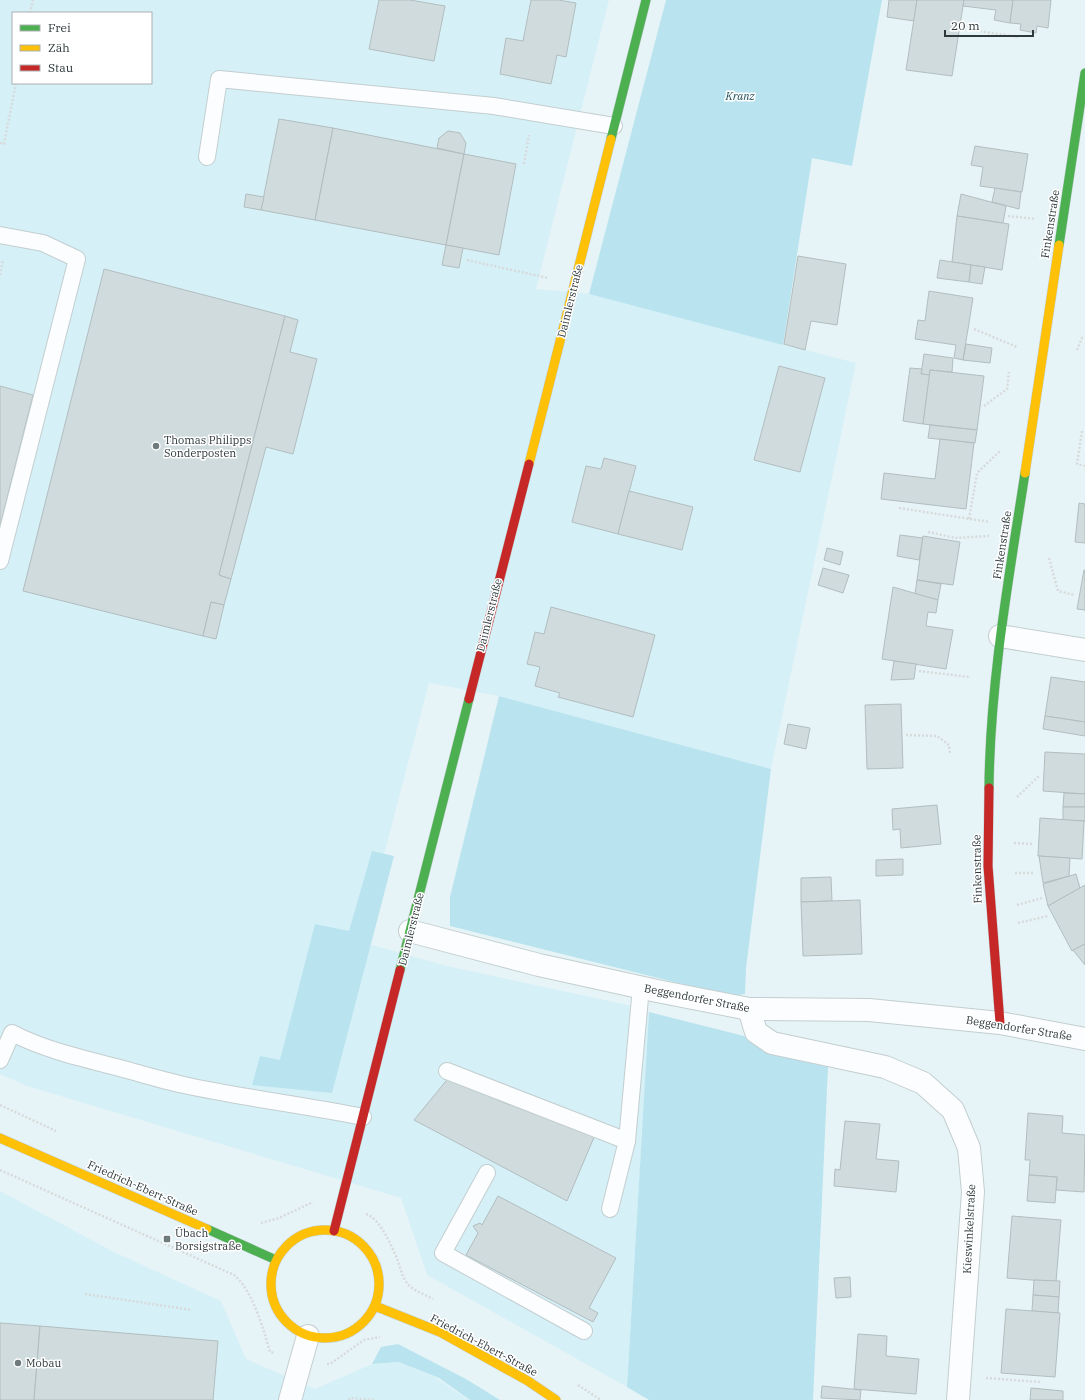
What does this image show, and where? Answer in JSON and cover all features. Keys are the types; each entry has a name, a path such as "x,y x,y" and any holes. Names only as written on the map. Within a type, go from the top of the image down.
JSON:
{"street":[{"name":"Daimlerstraße","path":"334,1231 646,0"},
{"name":"Finkenstraße","path":"1000,1023 988,877 989,772 995,679 1016,526 1085,73"},
{"path":"1000,636 1085,650"},
{"name":"Beggendorfer Straße","path":"410,931 539,965 749,1009 869,1010 1000,1023 1085,1039"},
{"name":"Kieswinkelstraße","path":"749,1009 756,1032 772,1043 885,1067 924,1084 953,1110 969,1148 973,1192 958,1400"},
{"name":"Friedrich-Ebert-Straße","path":"0,1138 276,1260"},
{"path":"317,1230 334,1231 357,1240 373,1258 380,1282 375,1306 363,1324 345,1335 323,1339 308,1336 288,1324 277,1310 272,1294 271,1276 276,1260 287,1246 301,1236 317,1230"},
{"name":"Friedrich-Ebert-Straße","path":"375,1306 440,1332 528,1381 556,1400"},
{"path":"290,1400 308,1336"}],"lane":[{"path":"207,157 219,78 494,106 614,126"},
{"path":"0,235 43,243 76,259 0,561"},
{"path":"610,1209 627,1141 641,987"},
{"path":"0,1060 12,1033 29,1042 70,1056 183,1085 363,1117"},
{"path":"447,1071 627,1141"},
{"path":"487,1173 443,1253 584,1331"}],"path":[{"path":"30,12 33,0"},
{"path":"964,30 1019,37"},
{"path":"0,143 4,144 16,84"},
{"path":"524,164 534,112"},
{"path":"467,260 574,284"},
{"path":"974,329 1017,346 1016,353"},
{"path":"1077,350 1082,338 1085,337"},
{"path":"984,406 1007,389 1009,372"},
{"path":"1082,431 1077,464 1085,466"},
{"path":"968,519 977,473 1000,451"},
{"path":"899,508 1016,526"},
{"path":"928,532 956,538 986,536 1015,537"},
{"path":"1049,558 1058,591 1074,595"},
{"path":"919,671 995,679"},
{"path":"906,735 937,736 949,745 950,754"},
{"path":"1017,797 1039,776"},
{"path":"0,1170 234,1274 242,1281 262,1323 270,1352 330,1364 364,1340 382,1337"},
{"path":"84,1294 192,1310"},
{"path":"960,1376 1040,1382"},
{"path":"349,1400 350,1398 376,1400"}],"shaded area":[{"path":"0,0 609,0 536,289 591,294 856,363 771,769 499,696 429,683 375,889 358,941 447,966 628,1005 649,1012 627,1387 427,1275 401,1198 27,1086 0,1074"},
{"path":"0,1191 114,1252 221,1301 246,1359 315,1389 372,1364 399,1362 435,1377 469,1400 0,1400"}],"green space":[{"name":"Kranz","path":"666,0 882,0 852,166 812,158 783,345 589,294"},
{"path":"499,696 771,769 746,968 745,994 730,996 450,926 450,897"},
{"path":"372,851 394,856 332,1093 252,1085 260,1056 280,1060 315,924 349,931"},
{"path":"649,1012 744,1036 767,1053 828,1067 813,1400 649,1400 627,1387"},
{"path":"398,1344 466,1379 500,1400 470,1400 439,1378 399,1362 372,1364 381,1347"}],"building":[{"path":"379,0 410,0 445,6 434,61 369,49"},
{"path":"531,0 558,0 576,3 566,57 557,55 551,84 500,74 506,38 523,41"},
{"path":"889,0 917,0 914,21 887,17"},
{"path":"917,0 964,0 952,76 906,70"},
{"path":"964,0 1013,0 1010,23 994,20 996,10 963,6"},
{"path":"1013,0 1051,0 1048,28 1037,26 1036,33 1020,30 1021,24 1010,23"},
{"path":"279,119 333,128 315,220 261,210"},
{"path":"333,128 464,154 446,245 315,220"},
{"path":"448,131 460,133 466,143 464,154 437,148 439,138"},
{"path":"975,146 1028,154 1022,192 980,186 983,167 971,165"},
{"path":"464,154 516,164 499,255 446,245"},
{"path":"995,188 1021,192 1019,209 992,202"},
{"path":"246,194 264,197 261,210 244,207"},
{"path":"961,194 1006,206 1003,223 957,216"},
{"path":"957,216 1009,224 1002,270 952,262"},
{"path":"446,245 463,248 459,268 442,265"},
{"path":"798,256 846,264 837,325 811,321 805,350 784,344"},
{"path":"940,260 971,265 969,282 937,278"},
{"path":"971,265 985,267 982,284 969,282"},
{"name":"Thomas Philipps Sonderposten","path":"104,269 285,316 219,575 231,579 224,605 211,602 203,636 23,591"},
{"path":"929,291 973,298 963,360 954,358 956,345 915,339 918,320 925,321"},
{"path":"285,316 298,320 290,352 317,359 293,454 266,447 231,579 219,575"},
{"path":"966,344 992,348 990,363 963,360"},
{"path":"924,354 953,358 952,372 930,370 930,375 921,374"},
{"path":"779,366 825,378 800,472 754,460"},
{"path":"910,368 922,369 921,374 930,375 923,424 903,421"},
{"path":"930,370 984,376 977,430 923,424"},
{"path":"0,386 33,395 0,526"},
{"path":"930,425 977,430 975,443 928,438"},
{"path":"940,439 974,443 966,509 881,499 884,473 935,479"},
{"path":"604,458 636,466 618,534 572,522 586,466 601,469"},
{"path":"629,491 693,507 682,550 618,534"},
{"path":"1079,503 1085,504 1085,543 1075,542"},
{"path":"900,535 923,538 919,560 897,556"},
{"path":"923,536 960,542 953,585 917,580"},
{"path":"827,548 843,552 840,565 824,560"},
{"path":"823,568 849,575 843,593 818,585"},
{"path":"1085,570 1085,610 1077,609"},
{"path":"917,580 941,584 938,600 915,594"},
{"path":"893,587 938,600 936,613 928,612 926,626 953,630 946,669 882,659"},
{"path":"211,602 224,605 216,639 203,636"},
{"path":"551,607 655,635 633,717 558,697 560,693 535,686 540,667 527,664 535,632 544,634"},
{"path":"894,661 916,664 914,679 891,680"},
{"path":"1051,677 1085,682 1085,722 1045,716"},
{"path":"901,704 903,768 867,769 865,705"},
{"path":"1045,716 1085,722 1085,736 1043,729"},
{"path":"788,724 810,728 806,749 784,744"},
{"path":"1045,752 1085,754 1085,794 1043,791"},
{"path":"1064,793 1085,794 1085,807 1063,807"},
{"path":"937,805 941,844 901,848 900,829 893,830 892,809"},
{"path":"1063,807 1085,807 1085,822 1063,820"},
{"path":"1040,818 1084,821 1082,859 1038,856"},
{"path":"1039,856 1070,858 1069,876 1043,883"},
{"path":"903,859 903,875 876,876 876,860"},
{"path":"1076,874 1080,888 1048,906 1043,884"},
{"path":"831,877 832,901 801,902 801,878"},
{"path":"1085,885 1085,944 1072,951 1048,906"},
{"path":"860,900 862,954 803,956 801,902"},
{"path":"1085,944 1085,965 1073,950"},
{"path":"451,1075 500,1095 498,1100 510,1105 511,1100 595,1135 567,1201 414,1120"},
{"path":"1028,1113 1063,1116 1062,1133 1085,1135 1084,1192 1056,1190 1057,1177 1029,1175 1030,1160 1025,1160"},
{"path":"845,1121 880,1124 876,1159 899,1161 896,1192 834,1186 835,1169 840,1170"},
{"path":"1029,1175 1057,1177 1055,1203 1027,1201"},
{"path":"498,1196 616,1258 589,1308 598,1313 593,1322 466,1255 478,1233 473,1226 480,1223 482,1225"},
{"path":"1012,1216 1061,1220 1056,1282 1007,1278"},
{"path":"850,1277 851,1297 836,1298 834,1278"},
{"path":"1034,1280 1060,1281 1059,1297 1033,1295"},
{"path":"1033,1295 1059,1297 1058,1313 1032,1311"},
{"path":"1006,1309 1060,1313 1055,1377 1001,1373"},
{"name":"Mobau","path":"0,1323 40,1326 34,1400 0,1400"},
{"path":"40,1326 218,1341 213,1400 34,1400"},
{"path":"858,1334 887,1336 886,1356 919,1359 916,1394 854,1389"},
{"path":"822,1386 861,1390 860,1400 821,1398"},
{"path":"1031,1388 1063,1391 1063,1400 1030,1400"}],"traffic: fast":[{"path":"611,139 646,0"},
{"path":"1059,245 1085,73"},
{"path":"989,788 990,748 1001,630 1025,473"},
{"path":"400,970 469,699"},
{"path":"207,1229 276,1260"}],"traffic: slow":[{"path":"529,464 611,139"},
{"path":"1025,473 1059,245"},
{"path":"0,1138 207,1229"},
{"path":"325,1230 346,1234 363,1246 375,1263 379,1284 375,1305 363,1322 346,1334 325,1338 304,1334 287,1322 275,1305 271,1284 275,1263 287,1246 304,1234 325,1230"},
{"path":"375,1306 440,1332 528,1381 556,1400"}],"traffic: jam":[{"path":"469,699 529,464"},
{"path":"989,788 988,866 1000,1023"},
{"path":"334,1231 400,970"}],"place":[{"name":"Thomas Philipps Sonderposten","path":"156,446"},
{"name":"Übach Borsigstraße","path":"167,1239"},
{"name":"Mobau","path":"18,1363"}]}
